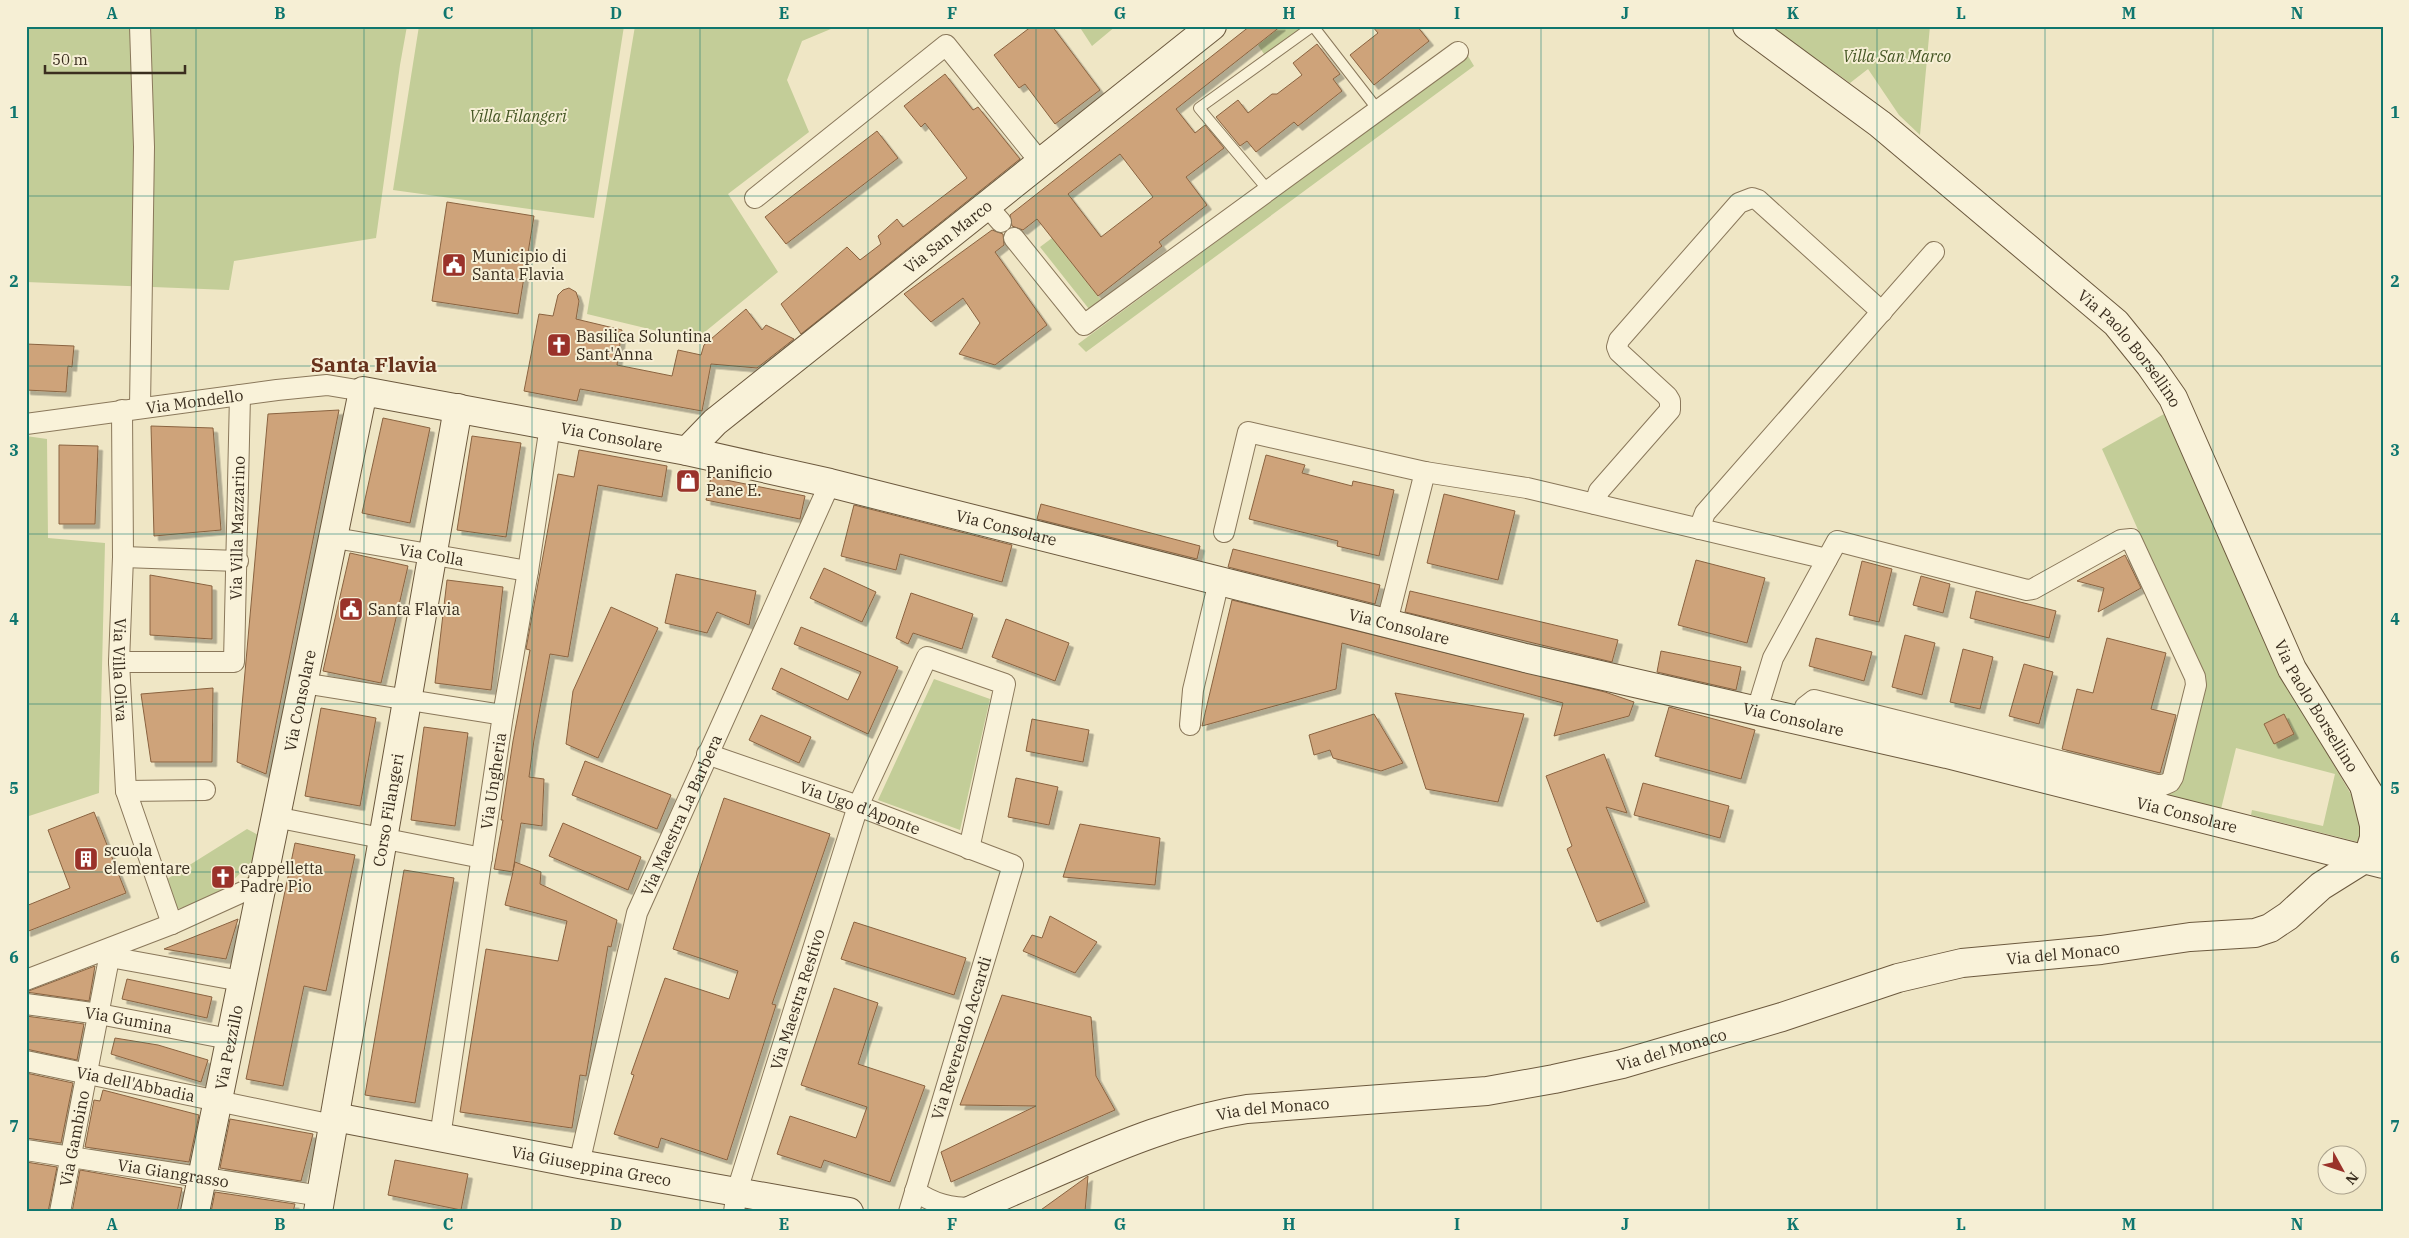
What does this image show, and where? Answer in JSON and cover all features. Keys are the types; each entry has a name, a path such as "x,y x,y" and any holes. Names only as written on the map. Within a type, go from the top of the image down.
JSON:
{"street":[{"name":"Via Villa Oliva","path":"140,26 144,147 119,662 126,791 172,924"},
{"name":"Via San Marco","path":"687,451 715,422 994,214 1041,163 1212,26"},
{"name":"Via Paolo Borsellino","path":"1747,26 1880,124 1987,212 2116,323 2150,365 2172,398 2292,669 2365,789"},
{"path":"755,198 946,45 1041,163"},
{"path":"1014,238 1084,325 1458,52"},
{"path":"1595,504 1599,491 1670,410 1670,401 1667,396 1619,352 1617,347 1619,340 1739,203 1752,198 1758,200 1882,312"},
{"path":"1699,529 1705,513 1934,252"},
{"name":"Via Mondello","path":"26,424 131,408 327,385 363,391"},
{"name":"Via Consolare","path":"260,884 335,538 363,391 687,451 830,483 1525,658 1947,754 2286,841 2373,861"},
{"name":"Via Villa Mazzarino","path":"119,662 234,662 238,561 240,394"},
{"name":"Corso Filangeri","path":"320,1204 458,408"},
{"name":"Via Ungheria","path":"440,1137 503,715 550,426"},
{"path":"1224,532 1248,432 1424,472 1527,488 1827,559"},
{"path":"1387,622 1424,472"},
{"name":"Via Maestra La Barbera","path":"579,1164 637,914 707,754 830,483"},
{"name":"Via Colla","path":"335,538 528,570"},
{"path":"1756,710 1773,658 1836,541 2027,590 2033,589 2121,540 2131,540 2135,544 2195,677 2196,685 2173,777 2170,782 2161,786 1814,700 1805,708 1801,721"},
{"path":"124,557 238,561"},
{"path":"1190,725 1192,690 1219,581"},
{"name":"Via Maestra Restivo","path":"735,1202 858,806 927,657 1006,684 970,849"},
{"path":"304,683 503,715"},
{"name":"Via Ugo d'Aponte","path":"707,754 858,806 1013,865"},
{"path":"2365,789 2383,816"},
{"path":"2365,789 2374,825 2374,838 2370,851 2373,861"},
{"path":"126,791 205,790"},
{"path":"274,817 482,858"},
{"path":"2286,841 2297,845 2307,852 2313,863 2316,875 2309,897"},
{"name":"Via del Monaco","path":"970,1210 1124,1143 1185,1122 1247,1109 1487,1091 1622,1064 1782,1018 1898,978 1962,963 2101,950 2190,937 2255,933 2270,928 2288,916 2321,886 2373,861"},
{"name":"Via Reverendo Accardi","path":"909,1212 1013,865"},
{"path":"26,980 111,952 260,884"},
{"name":"Via Pezzillo","path":"195,1212 260,884"},
{"path":"111,952 241,981"},
{"name":"Via Gambino","path":"60,1212 111,952"},
{"name":"Via Gumina","path":"26,1004 99,1014 230,1039"},
{"name":"Via dell'Abbadia","path":"26,1061 87,1072 217,1101 334,1121"},
{"name":"Via Giuseppina Greco","path":"334,1121 440,1137 579,1164 735,1202 849,1212"},
{"name":"Via Giangrasso","path":"26,1150 202,1177 320,1204"},
{"path":"915,1191 931,1201 950,1208 970,1210"}],"lane":[{"path":"1268,190 1199,108 1313,26 1378,110"}],"green space":[{"path":"26,26 407,26 376,238 234,261 229,290 26,282"},
{"name":"Villa Filangeri","path":"419,26 624,26 594,218 393,190"},
{"path":"635,26 838,26 802,41 787,80 809,132 728,194 778,272 695,340 587,314"},
{"path":"1079,26 1116,26 1092,46"},
{"path":"1281,26 1305,26 1266,57 1258,45"},
{"name":"Villa San Marco","path":"1770,26 1930,26 1920,135 1899,115 1868,69 1850,83"},
{"path":"1468,56 1474,66 1086,352 1078,344"},
{"path":"1052,238 1101,300 1089,309 1040,247"},
{"path":"2164,414 2273,660 2360,811 2362,843 2251,815 2252,810 2323,826 2335,774 2236,748 2221,809 2164,794 2205,680 2102,449"},
{"path":"26,436 47,439 48,538 105,543 99,793 26,817"},
{"path":"934,679 990,699 960,830 878,800"},
{"path":"247,829 260,836 253,860 216,898 177,909 164,881"}],"building":[{"path":"1032,26 1052,26 1100,90 1055,124 1025,84 1019,88 994,55"},
{"path":"1250,26 1281,26 1176,109 1195,133 1205,125 1224,148 1186,177 1207,205 1159,242 1162,246 1098,296 1037,219 1023,230 1012,226 1010,215","holes":["1120,154 1153,197 1101,237 1068,194"]},
{"path":"1372,26 1417,26 1429,41 1374,85 1350,55 1378,33"},
{"path":"1317,44 1340,74 1333,79 1342,91 1298,126 1294,122 1256,152 1247,141 1240,146 1216,117 1238,100 1248,113 1272,94 1277,94 1302,75 1293,63"},
{"path":"945,74 973,110 978,107 1020,159 801,334 781,304 847,247 860,260 881,244 878,236 897,219 903,227 967,178 925,123 921,127 904,106"},
{"path":"877,131 898,158 786,244 765,217"},
{"name":"Municipio di Santa Flavia","path":"447,202 534,216 518,314 432,301"},
{"path":"992,230 1003,234 1004,245 995,252 1047,325 995,365 959,354 980,323 963,298 931,322 904,294"},
{"path":"569,288 576,292 579,301 576,319 622,330 617,365 672,376 678,350 701,355 704,345 746,309 762,330 766,325 794,339 757,368 711,364 702,411 580,389 577,401 524,391 539,314 553,316 558,295 563,290"},
{"path":"26,344 74,346 72,367 68,366 66,392 26,390"},
{"path":"339,410 266,774 237,762 268,414"},
{"path":"383,418 430,428 410,523 362,513"},
{"path":"151,426 213,428 221,530 154,536"},
{"path":"472,436 521,443 506,537 457,530"},
{"path":"59,445 98,446 95,524 59,524"},
{"path":"579,450 667,466 662,497 598,485 568,657 550,654 534,740 529,777 544,779 542,826 521,823 513,871 515,862 541,872 540,884 617,920 611,947 608,946 586,1076 580,1075 572,1128 460,1112 486,949 558,961 567,921 505,905 513,872 494,869 503,820 501,820 513,741 530,650 526,649 558,474 574,477"},
{"path":"1266,455 1305,465 1302,473 1352,486 1353,481 1394,490 1379,556 1337,546 1338,541 1249,519"},
{"path":"711,477 805,496 800,519 706,500"},
{"path":"1444,494 1515,511 1498,580 1427,563"},
{"path":"1041,504 1200,546 1197,559 1037,519"},
{"path":"854,505 1012,545 1002,582 900,554 896,570 841,556"},
{"path":"1233,549 1380,585 1375,604 1228,567"},
{"path":"350,553 408,566 381,683 323,671"},
{"path":"2125,555 2141,588 2098,612 2104,588 2077,581"},
{"path":"1696,560 1765,578 1747,643 1678,625"},
{"path":"1862,561 1892,569 1879,622 1849,615"},
{"path":"824,568 876,592 862,622 810,598"},
{"path":"676,574 756,591 749,625 717,612 707,633 665,623"},
{"path":"150,575 212,586 212,639 150,635"},
{"path":"1921,576 1950,584 1943,613 1913,605"},
{"path":"447,580 503,587 491,690 435,683"},
{"path":"1410,591 1618,640 1612,662 1405,612"},
{"path":"1976,591 2056,611 2049,638 1970,618"},
{"path":"911,593 973,614 962,649 913,633 908,644 896,638"},
{"path":"1232,600 1605,692 1634,702 1629,716 1554,736 1563,703 1342,643 1336,689 1202,726"},
{"path":"611,607 658,628 598,758 566,744 573,691"},
{"path":"1006,619 1069,643 1055,681 992,657"},
{"path":"801,627 898,667 868,734 772,689 781,668 848,700 861,672 794,644"},
{"path":"1905,635 1935,643 1922,695 1892,687"},
{"path":"1816,638 1872,652 1864,681 1809,666"},
{"path":"2107,638 2166,653 2151,709 2176,715 2160,773 2062,749 2077,689 2093,693"},
{"path":"1963,649 1993,657 1980,709 1950,702"},
{"path":"1661,651 1741,667 1736,690 1657,672"},
{"path":"2024,664 2053,672 2039,724 2009,716"},
{"path":"213,688 212,762 151,762 141,694"},
{"path":"1395,693 1524,714 1498,802 1426,789"},
{"path":"1669,707 1755,730 1741,779 1655,756"},
{"path":"321,708 376,718 360,806 305,796"},
{"path":"1374,714 1403,763 1381,771 1333,758 1330,750 1314,755 1309,735"},
{"path":"2284,714 2294,734 2274,744 2264,724"},
{"path":"761,715 811,737 799,763 749,740"},
{"path":"1032,719 1089,730 1083,762 1026,751"},
{"path":"424,727 468,733 455,826 411,820"},
{"path":"1604,754 1627,813 1606,807 1645,902 1597,922 1567,849 1572,846 1546,776"},
{"path":"585,761 671,795 657,829 572,795"},
{"path":"1016,778 1058,787 1049,825 1008,817"},
{"path":"1643,783 1729,806 1720,838 1634,815"},
{"path":"724,798 830,834 772,1004 776,1005 727,1160 661,1138 658,1148 614,1134 634,1075 631,1074 665,978 729,999 738,971 673,949"},
{"name":"scuola elementare","path":"94,812 126,893 26,932 26,906 70,888 48,830"},
{"path":"563,823 641,857 628,890 549,856"},
{"path":"1080,824 1160,838 1155,885 1063,877"},
{"path":"295,843 355,855 326,991 304,986 283,1086 246,1079"},
{"path":"404,870 454,878 415,1103 365,1095"},
{"path":"1050,916 1097,942 1075,973 1023,951 1032,935 1042,938"},
{"path":"238,919 226,959 164,949"},
{"path":"854,922 966,958 954,995 841,959"},
{"path":"95,966 89,1001 26,992"},
{"path":"127,979 212,997 207,1018 122,999"},
{"path":"834,988 878,1003 858,1064 925,1086 890,1182 824,1160 821,1168 777,1154 790,1116 856,1138 867,1107 801,1085"},
{"path":"1002,995 1091,1017 1096,1076 1115,1110 951,1182 941,1152 1036,1106 960,1105"},
{"path":"26,1016 84,1024 77,1060 26,1049"},
{"path":"115,1038 158,1045 208,1060 201,1082 111,1054"},
{"path":"26,1073 73,1083 61,1143 26,1138"},
{"path":"103,1090 199,1115 189,1162 85,1147 94,1100 100,1101"},
{"path":"230,1119 313,1134 301,1181 220,1168"},
{"path":"395,1160 468,1174 461,1210 388,1195"},
{"path":"26,1162 57,1167 48,1212 26,1212"},
{"path":"80,1170 182,1188 177,1212 72,1212"},
{"path":"1088,1176 1085,1212 1038,1212"},
{"path":"215,1192 295,1204 293,1212 211,1212"}],"place":[{"name":"Municipio di Santa Flavia","path":"454,265"},
{"name":"Basilica Soluntina Sant'Anna","path":"559,345"},
{"name":"Panificio Pane E.","path":"688,481"},
{"name":"Santa Flavia","path":"351,609"},
{"name":"scuola elementare","path":"86,859"},
{"name":"cappelletta Padre Pio","path":"223,877"}],"district":[{"name":"Santa Flavia","path":"374,365"}]}
